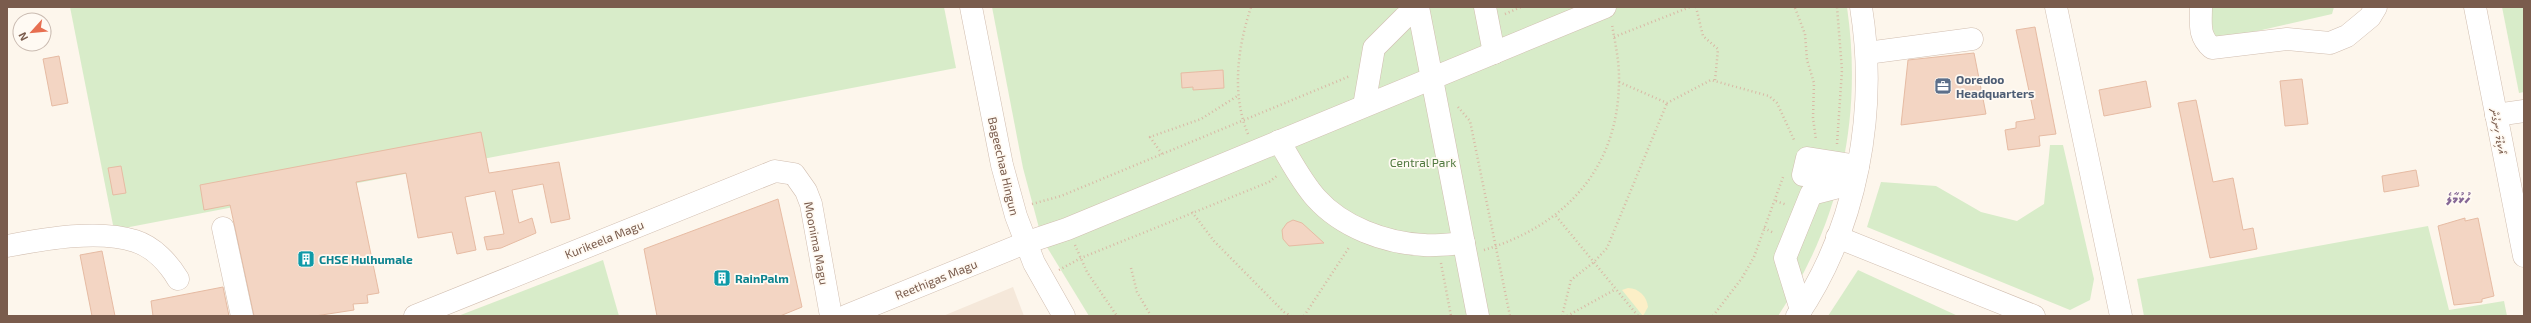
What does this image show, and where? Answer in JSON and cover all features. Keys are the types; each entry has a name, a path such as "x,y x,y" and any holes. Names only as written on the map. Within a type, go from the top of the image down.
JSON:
{"street":[{"name":"Bageechaa Hingun","path":"971,7 1002,165 1014,210 1025,243 1064,316"},
{"path":"1364,106 1374,48 1404,18 1418,7 1478,316"},
{"path":"1485,7 1494,53"},
{"path":"1799,313 1785,258 1811,194 1836,168 1866,113 1866,53 1861,7"},
{"path":"2056,7 2121,316"},
{"path":"2201,7 2201,33 2203,40 2212,48 2287,39 2330,43 2347,36 2370,17 2376,7"},
{"name":"އޯކިޑްމާ ހިނގުން","path":"2475,7 2524,256"},
{"name":"Reethigas Magu","path":"846,316 1025,243 1067,229 1494,53 1608,15"},
{"path":"1866,53 1972,39"},
{"path":"2496,115 2524,110"},
{"path":"1279,141 1295,168 1317,199 1348,223 1386,238 1424,245 1437,244 1465,249"},
{"path":"1799,313 1830,256 1837,237 1836,168"},
{"name":"Kurikeela Magu","path":"415,316 767,173 775,171 794,174"},
{"name":"Moonima Magu","path":"794,174 806,192 811,204 831,316"},
{"path":"223,228 242,316"},
{"path":"1837,237 2034,316"},
{"path":"7,246 56,238 121,238 137,241 167,262 178,279"}],"path":[{"path":"1251,7 1240,50 1239,95 1242,121 1255,151"},
{"path":"1509,7 1510,12"},
{"path":"1614,37 1690,7"},
{"path":"1696,7 1703,36 1718,49 1716,81"},
{"path":"1796,8 1805,34 1807,60 1814,83 1813,118 1836,168"},
{"path":"1465,249 1496,247 1534,230 1556,216 1585,188 1606,150 1615,117 1619,82 1614,37 1608,15"},
{"path":"1014,210 1061,196 1370,67"},
{"path":"1562,316 1571,280 1594,262 1607,248 1667,103 1711,80 1716,81 1773,99 1795,142"},
{"path":"1619,82 1667,103"},
{"path":"1162,154 1150,138 1201,119 1239,95"},
{"path":"1456,105 1470,121 1510,316"},
{"path":"1043,279 1080,258 1269,182 1276,176 1295,168"},
{"path":"1192,212 1214,241 1284,312 1291,316"},
{"path":"1556,216 1638,316"},
{"path":"1067,229 1091,278 1117,316"},
{"path":"1304,316 1351,244"},
{"path":"1437,244 1451,316"},
{"path":"1131,268 1137,292 1151,316"},
{"path":"1567,316 1616,289"}],"shaded area":[{"path":"1013,287 1024,316 943,316"}],"green space":[{"path":"70,7 944,7 956,68 114,230"},
{"name":"Central Park","path":"992,7 1847,7 1851,48 1852,89 1849,129 1842,168 1831,207 1817,244 1799,281 1778,316 1089,316 1042,239 1023,168"},
{"path":"2210,7 2334,7 2332,14 2214,41"},
{"path":"2502,7 2524,7 2524,92 2519,93"},
{"path":"2050,145 2063,145 2094,279 2090,300 2070,310 1867,227 1881,182 1936,186 1981,212 2017,221 2044,204"},
{"path":"2428,226 2449,310 2504,301 2507,316 2144,316 2137,279"},
{"path":"603,260 619,316 458,316"},
{"path":"1858,270 1958,316 1828,316"}],"sand":[{"path":"1628,288 1639,291 1646,300 1648,307 1643,316 1622,290"}],"building":[{"path":"2035,27 2056,134 2039,136 2040,146 2008,150 2005,130 2016,128 2016,122 2035,119 2016,30"},
{"name":"Ooredoo Headquarters","path":"1974,53 1986,114 1901,125 1908,60"},
{"path":"59,56 68,103 52,106 43,59"},
{"path":"1223,70 1224,88 1193,90 1193,87 1182,88 1181,73"},
{"path":"2302,79 2308,124 2285,126 2280,81"},
{"path":"2146,81 2151,107 2104,116 2099,90"},
{"path":"2196,100 2213,182 2233,178 2243,230 2253,228 2257,249 2210,258 2178,103"},
{"path":"481,132 489,173 559,162 570,219 551,223 543,184 512,190 519,223 532,218 536,233 501,248 487,250 484,237 504,234 495,191 465,197 476,250 457,254 452,232 418,238 406,173 356,182 379,293 367,295 368,303 353,304 354,310 315,316 254,316 230,205 204,210 200,185"},
{"path":"121,166 126,193 113,195 108,168"},
{"path":"2416,170 2419,186 2384,192 2382,176"},
{"name":"RainPalm","path":"778,199 802,307 780,316 657,316 644,249"},
{"path":"2465,218 2465,221 2478,218 2494,296 2482,299 2482,302 2454,305 2438,226"},
{"path":"1293,220 1302,223 1324,243 1289,246 1283,239 1282,230 1287,223"},
{"path":"102,251 115,316 92,316 80,255"},
{"path":"223,287 229,316 153,316 151,301"}],"place":[{"name":"Ooredoo Headquarters","path":"1943,86"},
{"name":"CHSE Hulhumale","path":"306,259"},
{"name":"RainPalm","path":"722,278"}],"district":[{"name":"ހުޅުމާލެ","path":"2458,197"}]}
